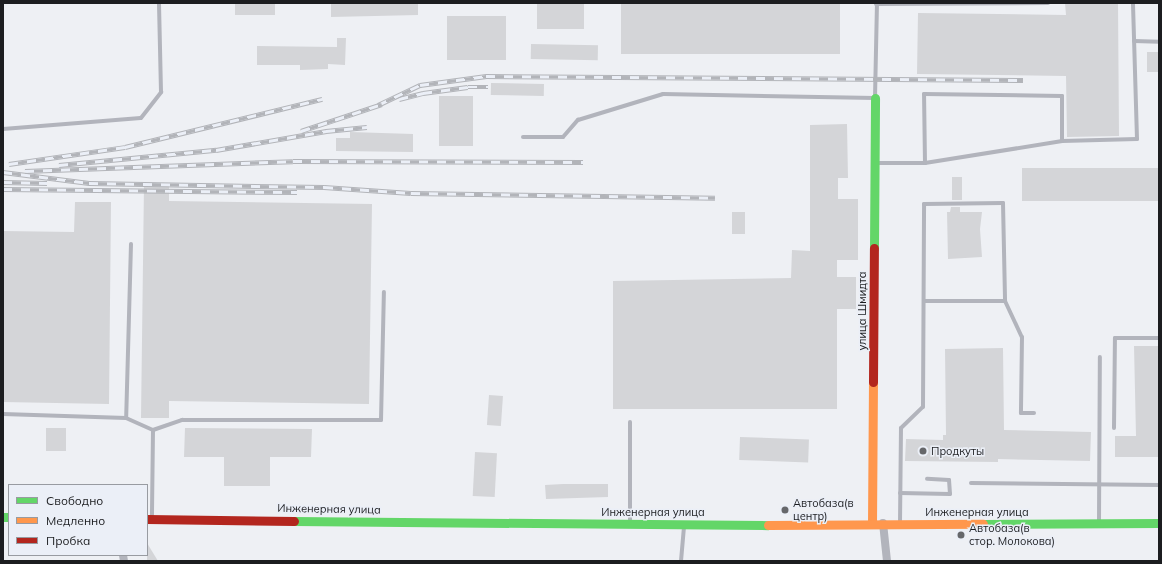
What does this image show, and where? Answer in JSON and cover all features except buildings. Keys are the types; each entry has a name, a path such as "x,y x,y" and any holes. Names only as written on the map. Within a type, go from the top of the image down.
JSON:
{"street":[{"name":"улица Шмидта","path":"872,524 876,163 875,98"},
{"name":"Инженерная улица","path":"150,519 630,524 1159,523"},
{"path":"883,523 886,561"}],"lane":[{"path":"3,129 141,118 161,92 159,3"},
{"path":"523,137 563,137 578,120 663,94 875,98 876,4 1048,3"},
{"path":"876,163 925,163 1062,140 1137,139 1133,3"},
{"path":"1134,41 1159,42"},
{"path":"925,163 924,94 1062,96 1062,140"},
{"path":"900,523 901,428 923,407 924,204 1003,203 1005,301 1022,336 1021,413 1034,413"},
{"path":"126,418 131,244"},
{"path":"3,414 126,418 153,430 182,420 381,420 384,292"},
{"path":"924,301 1005,301"},
{"path":"1114,428 1115,338 1159,338"},
{"path":"1099,523 1100,357"},
{"path":"630,422 630,524"},
{"path":"150,519 153,430"},
{"path":"900,493 950,494 949,480 926,480"},
{"path":"971,483 1099,486 1159,485"},
{"path":"681,561 684,524"}],"railway":[{"path":"378,105 420,85 486,76 1023,80"},
{"path":"399,99 423,93 468,87 488,87"},
{"path":"9,164 125,147 322,99"},
{"path":"301,131 382,104"},
{"path":"59,165 216,150 326,131 367,127"},
{"path":"25,171 293,161 583,162"},
{"path":"3,172 89,183 324,187 411,193 715,198"},
{"path":"3,182 47,183"},
{"path":"3,189 297,192"}],"traffic: fast":[{"path":"874,248 875,98"},
{"path":"3,517 8,517"},
{"path":"294,521 768,525"},
{"path":"983,524 1159,523"}],"traffic: slow":[{"path":"872,524 873,382"},
{"path":"768,525 983,524"}],"traffic: jam":[{"path":"873,382 874,248"},
{"path":"148,519 294,521"}],"place":[{"name":"Продкуты","path":"923,451"},
{"name":"Автобаза(в центр)","path":"785,510"},
{"name":"Автобаза(в стор. Молокова)","path":"961,535"}]}
